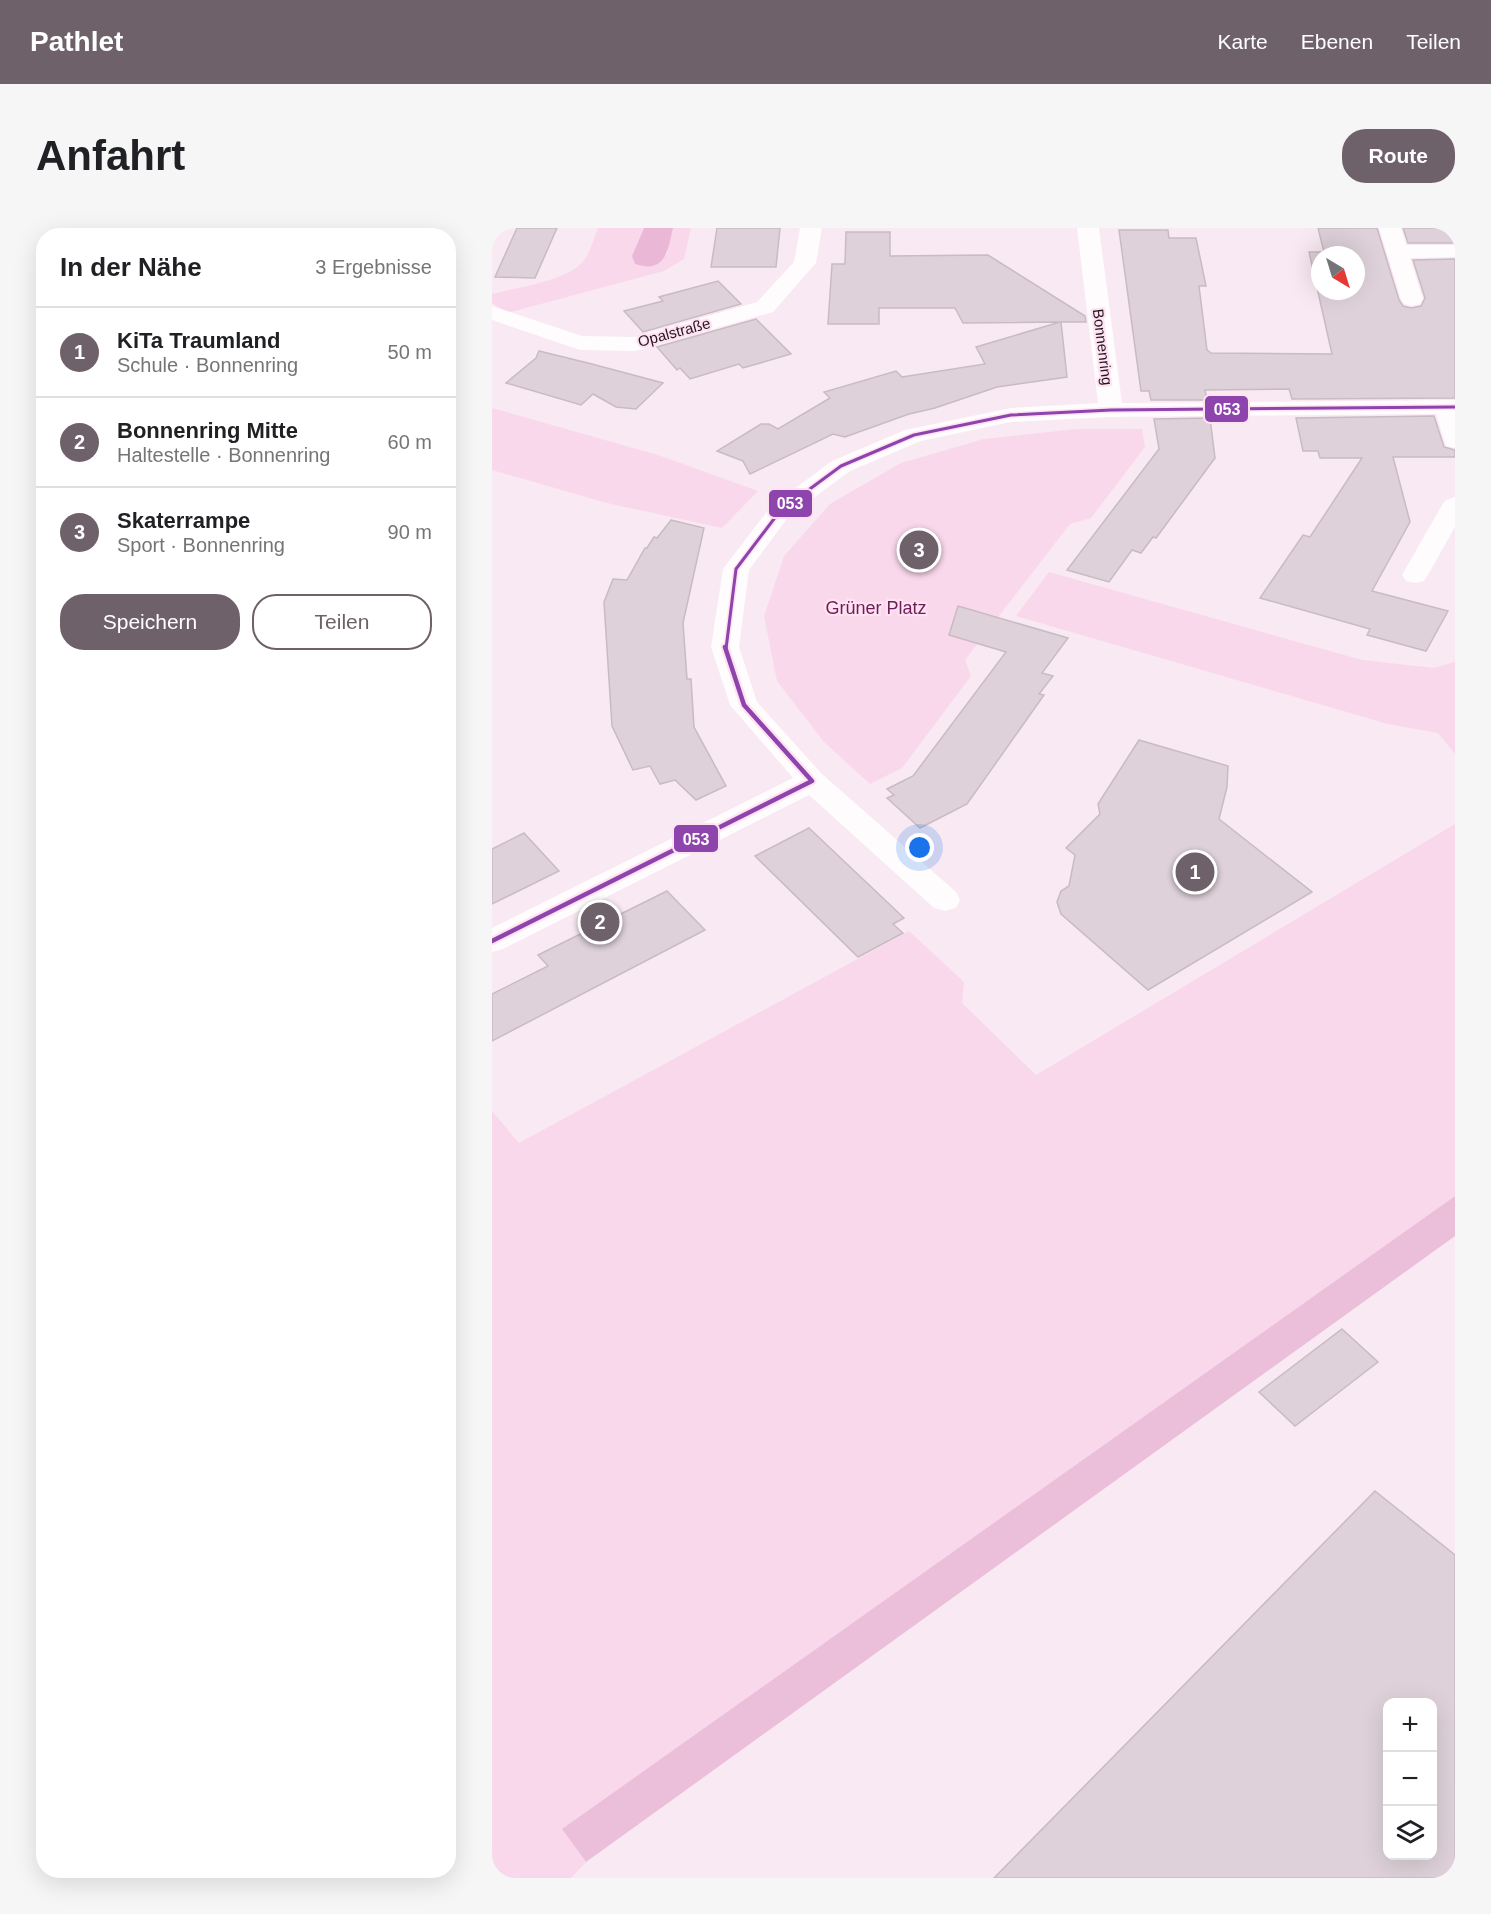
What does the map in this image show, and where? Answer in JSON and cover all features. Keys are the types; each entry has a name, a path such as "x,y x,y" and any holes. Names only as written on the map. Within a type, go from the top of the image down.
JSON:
{"street":[{"name":"Opalstraße","path":"492,313 580,344 635,344 765,306 806,263 812,228"},
{"name":"Bonnenring","path":"945,900 812,781 744,705 725,647 736,569 772,519 841,466 914,435 1011,415 1111,410 1088,228"},
{"path":"1390,228 1412,299"},
{"path":"1397,252 1455,251"},
{"path":"1111,410 1450,407 1455,441"},
{"path":"1415,575 1455,505"},
{"path":"492,941 812,781"}],"green space":[{"path":"598,228 644,228 632,256 667,254 673,228 691,228 684,259 664,271 507,313 492,303 492,294 556,278 578,266 591,248"},
{"path":"492,408 658,455 758,491 722,528 607,503 492,470"},
{"name":"Grüner Platz","path":"1077,429 1142,429 1145,447 1091,518 1070,524 965,660 971,676 902,768 870,784 824,742 777,681 764,616 784,556 830,504 901,463 984,439"},
{"path":"1049,572 1362,660 1434,668 1455,662 1455,754 1438,733 1388,724 1016,616"},
{"path":"1455,824 1455,1196 563,1829 586,1862 571,1878 492,1878 492,1111 519,1143 909,931 964,982 962,1003 1036,1075"}],"shaded area":[{"path":"644,228 673,228 667,252 659,263 653,266 635,264 632,256"},
{"path":"1455,1196 1455,1236 586,1862 562,1829"}],"building":[{"path":"517,228 557,228 535,278 495,277"},
{"path":"717,228 780,228 776,267 711,267"},
{"path":"1318,228 1377,228 1399,300 1403,306 1411,308 1421,306 1425,298 1413,260 1455,259 1455,398 1292,399 1289,389 1205,390 1207,400 1151,400 1149,391 1141,391 1119,230 1168,230 1169,238 1196,238 1206,286 1199,286 1207,350 1211,353 1332,354 1320,300 1365,300 1365,246 1322,246"},
{"path":"1403,228 1455,228 1455,243 1408,243"},
{"path":"846,232 890,232 890,256 988,255 1085,316 1086,322 1061,322 1067,377 997,387 935,408 909,414 845,437 833,434 750,474 743,461 717,451 761,424 769,424 778,429 830,398 824,392 896,371 902,377 985,364 976,347 1060,322 963,323 955,308 879,308 879,324 828,324 832,264 845,264"},
{"path":"718,281 741,304 643,332 624,311 663,301 659,297"},
{"path":"756,319 791,354 743,368 739,364 690,379 680,368 677,370 657,347"},
{"path":"539,351 663,383 636,409 616,407 593,394 581,405 506,383 536,358"},
{"path":"1434,416 1444,447 1455,450 1455,457 1393,457 1410,522 1372,591 1448,611 1426,651 1367,635 1370,629 1260,598 1303,535 1310,537 1362,458 1320,458 1318,451 1303,451 1296,418"},
{"path":"1210,418 1215,458 1156,538 1153,537 1141,553 1132,550 1109,582 1067,570 1159,449 1154,419"},
{"path":"671,520 704,528 683,623 687,679 691,679 694,727 726,786 696,800 675,780 660,784 650,766 633,770 612,726 604,602 613,579 627,580 645,548 654,537 657,538"},
{"path":"958,606 1068,638 1042,673 1053,676 1039,694 1044,695 967,804 920,828 887,798 894,795 887,789 913,776 1006,652 949,635"},
{"path":"1139,740 1228,766 1227,787 1219,819 1312,892 1148,990 1061,914 1057,902 1061,891 1069,886 1075,855 1066,848 1100,814 1098,804"},
{"path":"809,828 904,918 893,924 903,933 858,957 755,856"},
{"path":"524,833 559,871 492,904 492,849"},
{"path":"667,891 705,930 492,1041 492,994 548,966 538,955"},
{"path":"1342,1329 1378,1362 1295,1426 1259,1392"},
{"path":"1375,1491 1455,1555 1455,1878 994,1878"}],"transit line":[{"name":"053","path":"492,941 812,781 744,705 725,647 736,569 780,511 841,466 914,435 1011,415 1111,410 1455,407"}],"place":[{"name":"Skaterrampe","path":"919,550"},
{"name":"KiTa Traumland","path":"1195,872"},
{"name":"Bonnenring Mitte","path":"600,922"}]}
